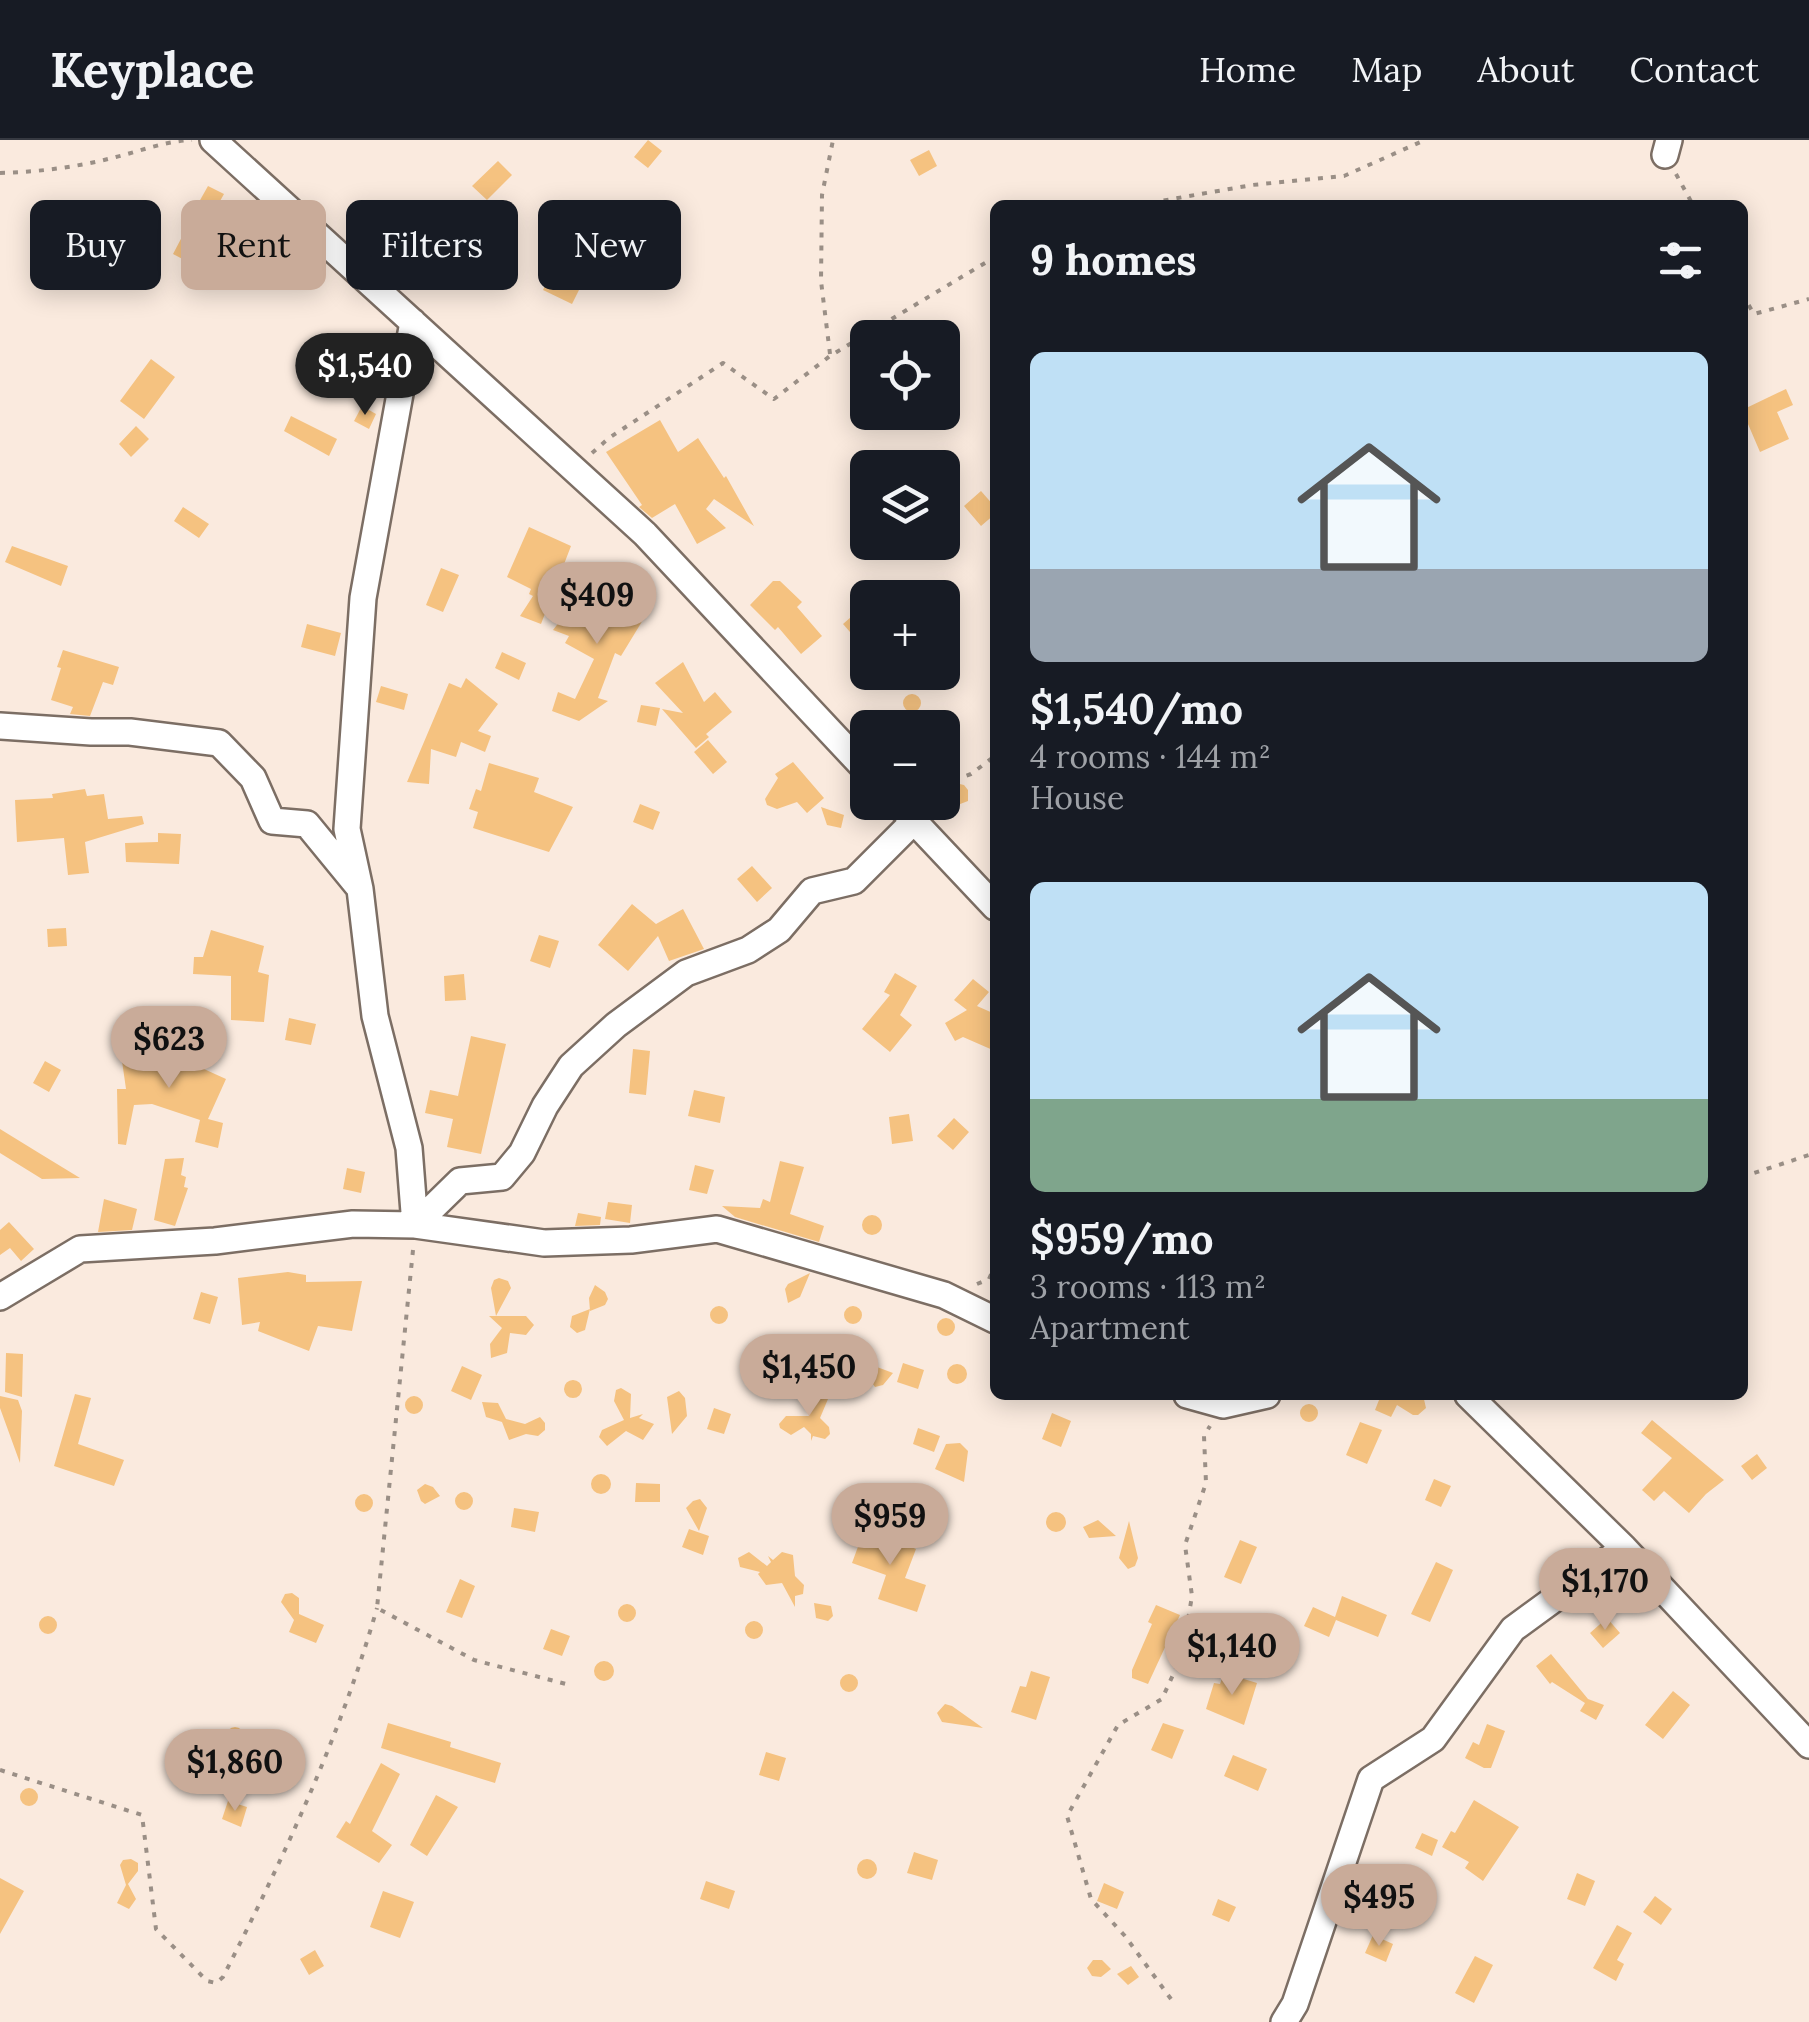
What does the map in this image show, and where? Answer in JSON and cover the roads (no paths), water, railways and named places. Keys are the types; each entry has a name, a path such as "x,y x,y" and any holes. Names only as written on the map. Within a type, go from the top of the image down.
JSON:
{"street":[{"path":"213,140 645,534 850,753"},
{"path":"414,322 363,598 347,829 360,889 374,1016 409,1148 415,1225"},
{"path":"0,726 130,732 219,743 253,778 272,821 307,824 360,889"},
{"path":"415,1225 460,1181 502,1178 522,1153 544,1106 571,1066 616,1025 686,973 748,950 779,930 812,891 854,881 899,820"},
{"path":"912,820 990,903"},
{"path":"0,1298 80,1249 215,1241 353,1224 415,1225 544,1243 630,1240 717,1229 944,1296 990,1318"},
{"path":"1205,1400 1223,1405 1244,1400"},
{"path":"1473,1400 1624,1548 1809,1745"},
{"path":"1284,2022 1295,2004 1371,1779 1433,1738 1513,1629 1624,1548"}]}
